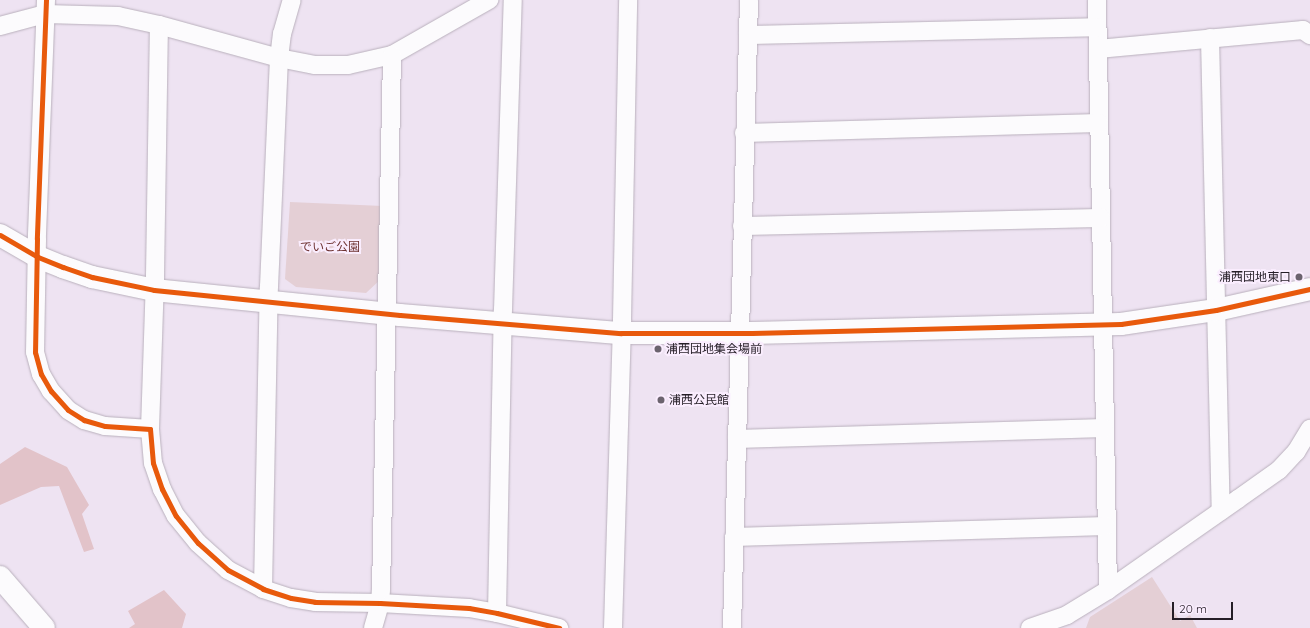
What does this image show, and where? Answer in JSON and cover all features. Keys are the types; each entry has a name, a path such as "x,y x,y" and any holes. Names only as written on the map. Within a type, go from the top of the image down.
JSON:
{"street":[{"path":"263,590 269,302 279,58 282,34 292,0"},
{"path":"0,26 46,7 118,16 159,25 279,58 316,65 348,65 392,55 489,0"},
{"path":"497,613 503,324 514,0"},
{"path":"613,628 628,0"},
{"path":"732,628 744,133 749,0"},
{"path":"1097,0 1108,590"},
{"path":"46,7 35,352 41,374 51,391 68,410 84,420 105,426 150,429"},
{"path":"159,25 150,429 153,463 162,489 176,516 198,543 228,570 263,590 290,598 315,602 380,603 469,608 559,628"},
{"path":"748,35 1097,26"},
{"path":"1098,48 1304,30 1310,35"},
{"path":"1210,38 1221,511"},
{"path":"373,628 380,603 392,55"},
{"path":"744,133 1099,123"},
{"path":"742,226 1101,218"},
{"path":"0,235 38,257 92,277 154,290 386,314 621,333 740,333 1121,324 1216,310 1310,288"},
{"path":"737,439 1104,428"},
{"path":"1030,628 1070,621 1108,590 1279,470 1296,452 1310,429"},
{"path":"734,537 1106,526"},
{"path":"0,577 44,628"}],"green space":[{"name":"でいご公園","path":"290,202 383,206 381,279 366,293 296,287 285,279"},
{"path":"1152,577 1180,621 1190,615 1197,628 1086,628 1090,617"}],"shaded area":[{"path":"25,447 67,467 89,505 82,514 94,549 84,552 59,486 41,487 0,505 0,464"},
{"path":"164,590 186,614 182,628 129,628 135,624 128,611"}],"cycle path":[{"path":"46,0 37,239 35,352 41,374 51,391 68,410 84,420 105,426 150,429 153,463 162,489 176,516 198,543 228,570 263,589 291,598 315,602 380,603 469,608 559,628"},
{"path":"0,235 38,257 63,267 92,277 154,290 400,315 621,333 752,333 1121,324 1216,310 1310,289"}],"place":[{"name":"浦西団地東口","path":"1299,277"},
{"name":"浦西団地集会場前","path":"658,349"},
{"name":"浦西公民館","path":"661,400"}]}
